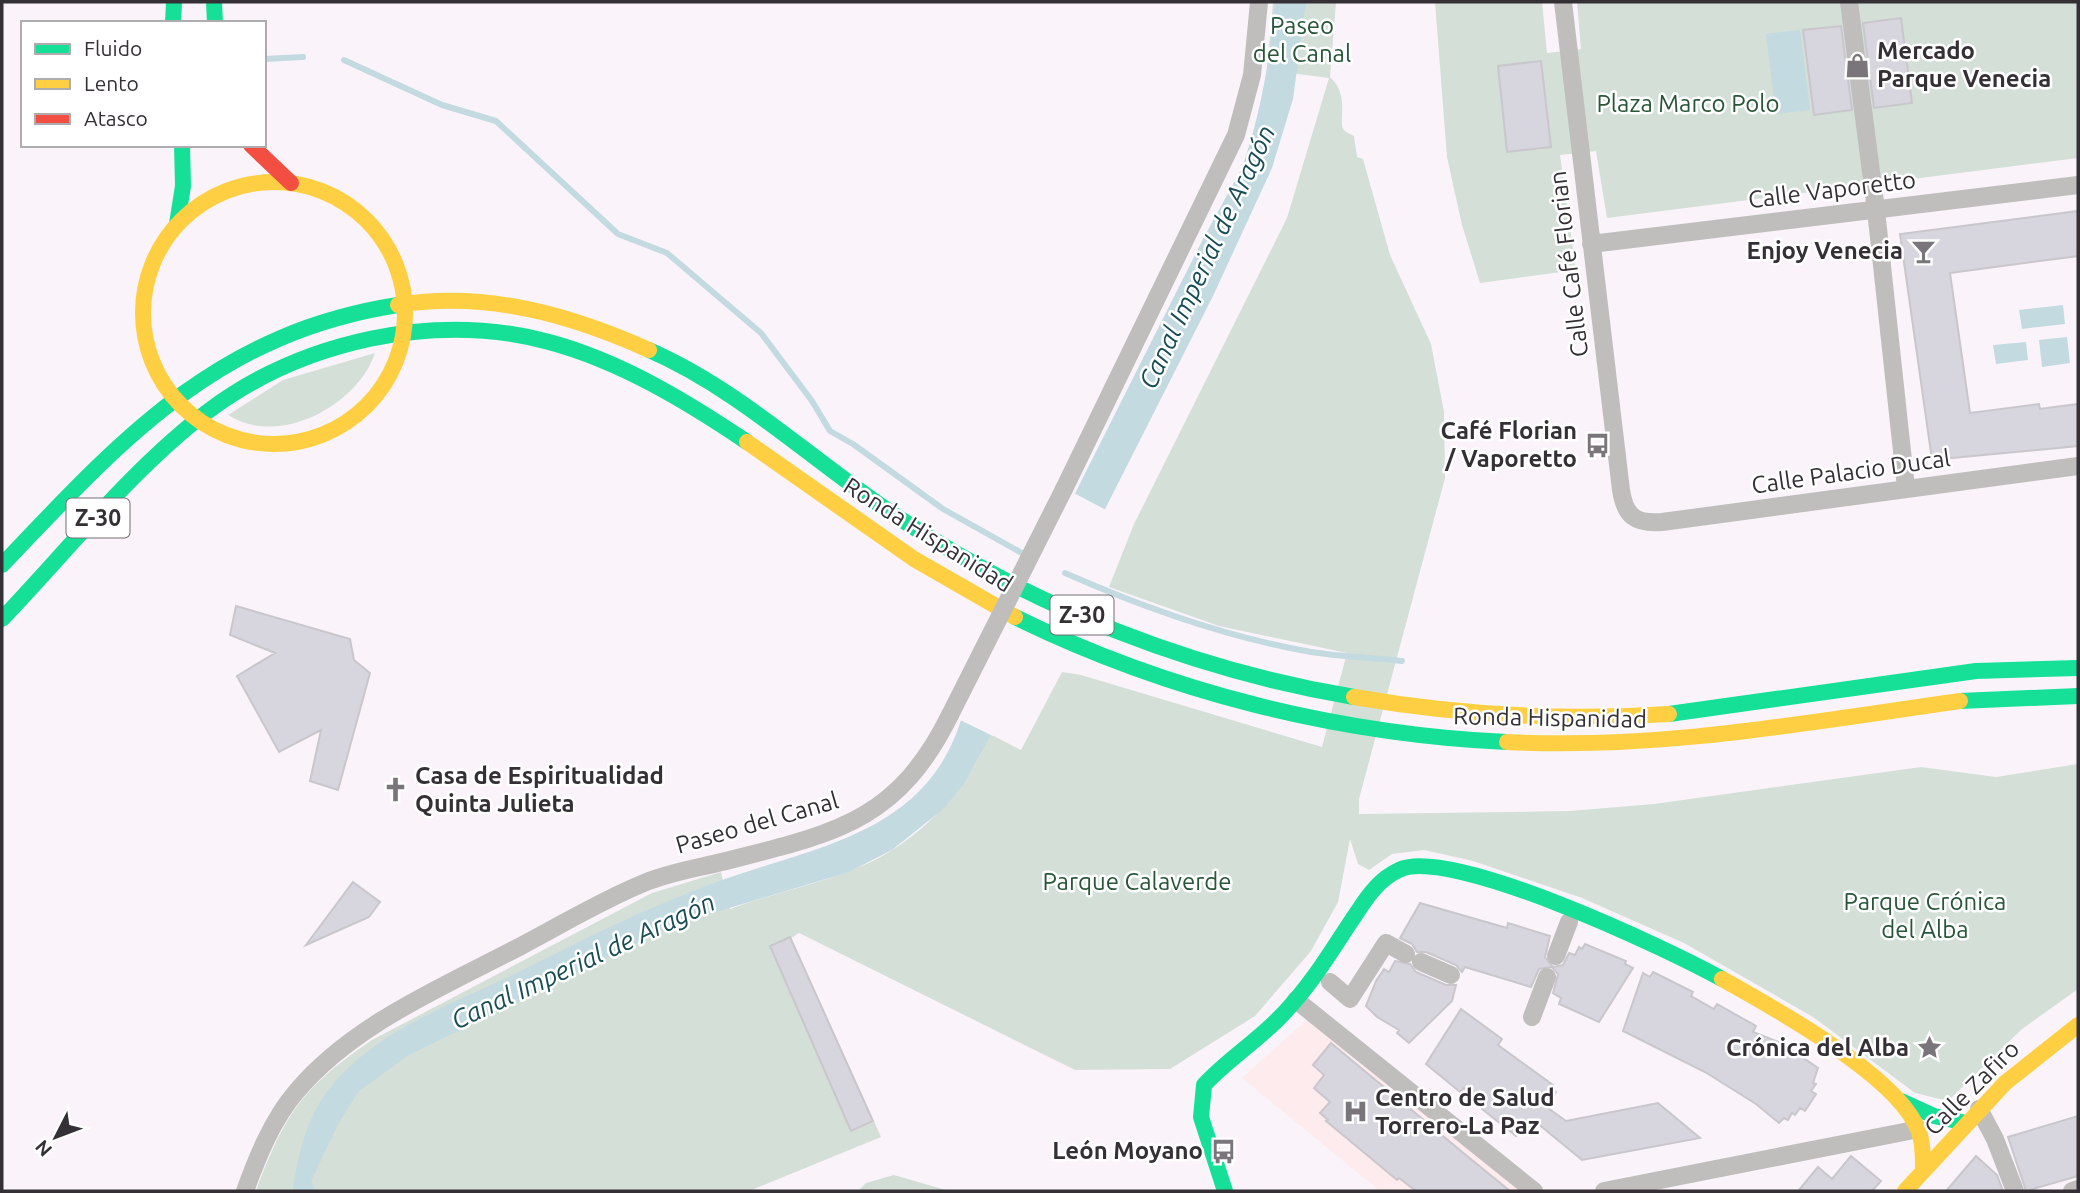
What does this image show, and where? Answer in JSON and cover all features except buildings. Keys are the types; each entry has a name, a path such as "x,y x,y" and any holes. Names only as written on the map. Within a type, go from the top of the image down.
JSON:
{"main road":[{"path":"173,21 174,2"},
{"path":"214,2 215,21"},
{"path":"177,224 183,186 182,147"},
{"path":"253,147 291,183"},
{"path":"291,183 316,189 340,200 378,234 397,269 405,304 403,334 387,381 370,403 350,421 326,434 300,442 273,445 233,438 197,420 174,398 157,374 146,347 142,303 153,261 177,224 206,201 241,186 291,183"},
{"name":"Ronda Hispanidad","path":"2,565 117,445 174,398 256,347 283,334 364,310 449,299 523,304 576,318 611,332 656,353 726,396 903,521 1043,598 1201,662 1298,687 1418,709 1598,718 1687,713 1979,671 2078,668"},
{"name":"Ronda Hispanidad","path":"2,619 153,459 197,420 243,388 297,362 366,340 449,329 519,336 569,347 638,377 714,422 960,588 1082,647 1195,690 1296,715 1408,735 1495,744 1600,746 1774,730 1954,700 2011,695 2078,696"},
{"path":"1225,1191 1202,1122 1202,1088 1296,1000 1318,974 1382,880 1403,867 1440,867 1584,914 1710,971 1812,1034 1894,1098 1919,1129 1923,1170"},
{"name":"Calle Zafiro","path":"1905,1191 1979,1109 2028,1063 2078,1026"},
{"path":"1894,1098 1934,1116 1966,1123"}],"street":[{"name":"Paseo del Canal","path":"245,1191 265,1144 293,1095 322,1064 355,1039 421,999 644,883 809,838 870,813 916,773 950,715 1064,489 1237,135 1252,75 1259,2"},
{"name":"Calle Café Florian","path":"1563,2 1620,490 1623,506 1631,517"},
{"path":"1849,2 1876,210 1906,488"},
{"name":"Calle Vaporetto","path":"1591,244 2078,185"},
{"name":"Calle Palacio Ducal","path":"1631,517 1643,523 1662,522 2078,466"},
{"path":"1556,956 1569,922"},
{"path":"1330,982 1350,999 1386,943 1451,975"},
{"path":"1532,1017 1547,977"},
{"path":"1296,1000 1534,1191"},
{"path":"1979,1109 1995,1139 2015,1191"},
{"path":"1604,1191 1645,1187 1919,1129"},
{"path":"2072,1191 2078,1189"}],"shaded area":[{"name":"Centro de Salud Torrero-La Paz","path":"1311,1016 1521,1191 1380,1191 1242,1078"},
{"path":"894,1175 949,1191 858,1191 866,1183"}],"green space":[{"path":"1273,2 1336,2 1330,77 1342,100 1342,126 1354,136 1357,157 1363,159 1390,255 1431,344 1444,412 1445,478 1359,799 1359,814 1570,811 1654,804 1921,767 1996,777 2078,764 2078,989 2022,1029 1948,1101 1915,1093 1813,1017 1684,943 1582,898 1473,861 1424,850 1392,854 1369,870 1358,864 1350,839 1338,902 1311,951 1255,1016 1170,1069 1075,1070 799,933 791,938 881,1137 749,1191 256,1191 277,1141 299,1104 329,1072 372,1040 652,893 721,872 730,909 833,877 871,862 893,850 933,818 965,779 990,734 1021,750 1062,672 1081,675 1322,747 1347,653 1219,626 1109,587 1134,524 1287,218 1329,78 1267,70"},
{"name":"Plaza Marco Polo","path":"1435,2 1542,2 1547,53 1581,49 1577,2 2078,2 2078,158 1607,218 1596,151 1560,155 1576,270 1480,283 1462,225 1447,157"},
{"path":"375,353 366,372 352,389 314,416 292,424 270,427 248,424 228,415 283,380"}],"water":[{"name":"Canal Imperial de Aragón","path":"1275,2 1306,2 1293,99 1272,168 1213,296 963,785 942,810 892,850 849,872 673,925 407,1056 358,1092 338,1124 311,1181 315,1191 293,1191 303,1142 317,1107 343,1074 364,1054 388,1037 413,1022 641,913 717,882 862,831 894,812 921,789 944,759 961,720 1204,237 1242,168 1264,86"},
{"path":"1800,30 1810,110 1776,114 1766,34"},
{"path":"2063,305 2065,324 2022,329 2019,310"},
{"path":"2067,337 2070,363 2042,367 2039,340"},
{"path":"2026,342 2028,360 1996,364 1993,345"}],"pier":[{"path":"1072,492 1106,510 993,736 958,719"}],"waterway":[{"path":"266,59 303,57"},
{"path":"344,60 442,105 496,121 618,234 667,253 761,333 812,401 830,431 853,444 943,509 1029,557"},
{"path":"1065,573 1153,609 1213,629 1318,653 1402,661"}],"traffic: fast":[{"path":"173,21 174,2"},
{"path":"214,2 215,21"},
{"path":"177,224 183,186 182,147"},
{"path":"2,565 89,475 132,435 177,398 225,366 277,340 334,319 398,305"},
{"path":"2,619 126,485 179,434 207,412 244,387 284,367 326,350 370,339 415,332 461,330 505,333 549,342 627,371 747,442"},
{"path":"649,350 683,366 747,406 899,518 1005,580 1060,607 1175,652 1234,670 1354,697"},
{"path":"1015,617 1073,644 1133,667 1255,705 1380,730 1507,742"},
{"path":"1669,714 1976,671 2078,668"},
{"path":"1960,701 2078,696"},
{"path":"1225,1191 1201,1117 1204,1085 1294,1002 1371,893 1387,877 1399,870 1425,866 1463,872 1509,886 1610,925 1722,979"},
{"path":"1901,1101 1934,1116 1966,1123"}],"traffic: slow":[{"path":"274,182 300,184 324,192 347,204 367,220 383,240 395,263 403,287 405,313 403,339 395,363 383,386 367,406 347,422 324,434 300,442 274,444 248,442 224,434 201,422 181,406 165,386 153,363 145,339 143,313 145,287 153,263 165,240 181,220 201,204 224,192 248,184 274,182"},
{"path":"398,305 463,301 526,309 558,316 649,350"},
{"path":"747,442 914,559 1015,617"},
{"path":"1354,697 1511,715 1590,717 1669,714"},
{"path":"1507,742 1622,742 1678,738 1960,701"},
{"path":"1722,979 1828,1042 1881,1083 1901,1103 1918,1128 1923,1170"},
{"path":"1905,1191 2005,1083 2078,1025"}],"traffic: jam":[{"path":"253,147 291,183"}],"place":[{"name":"Mercado Parque Venecia","path":"1857,65"},
{"name":"Enjoy Venecia","path":"1923,251"},
{"name":"Café Florian / Vaporetto","path":"1597,445"},
{"name":"Casa de Espiritualidad Quinta Julieta","path":"395,790"},
{"name":"Crónica del Alba","path":"1929,1048"},
{"name":"Centro de Salud Torrero-La Paz","path":"1355,1112"},
{"name":"León Moyano","path":"1223,1151"}],"park label":[{"name":"Parque Calaverde","path":"1137,882"},
{"name":"Parque Crónica del Alba","path":"1925,916"}]}
